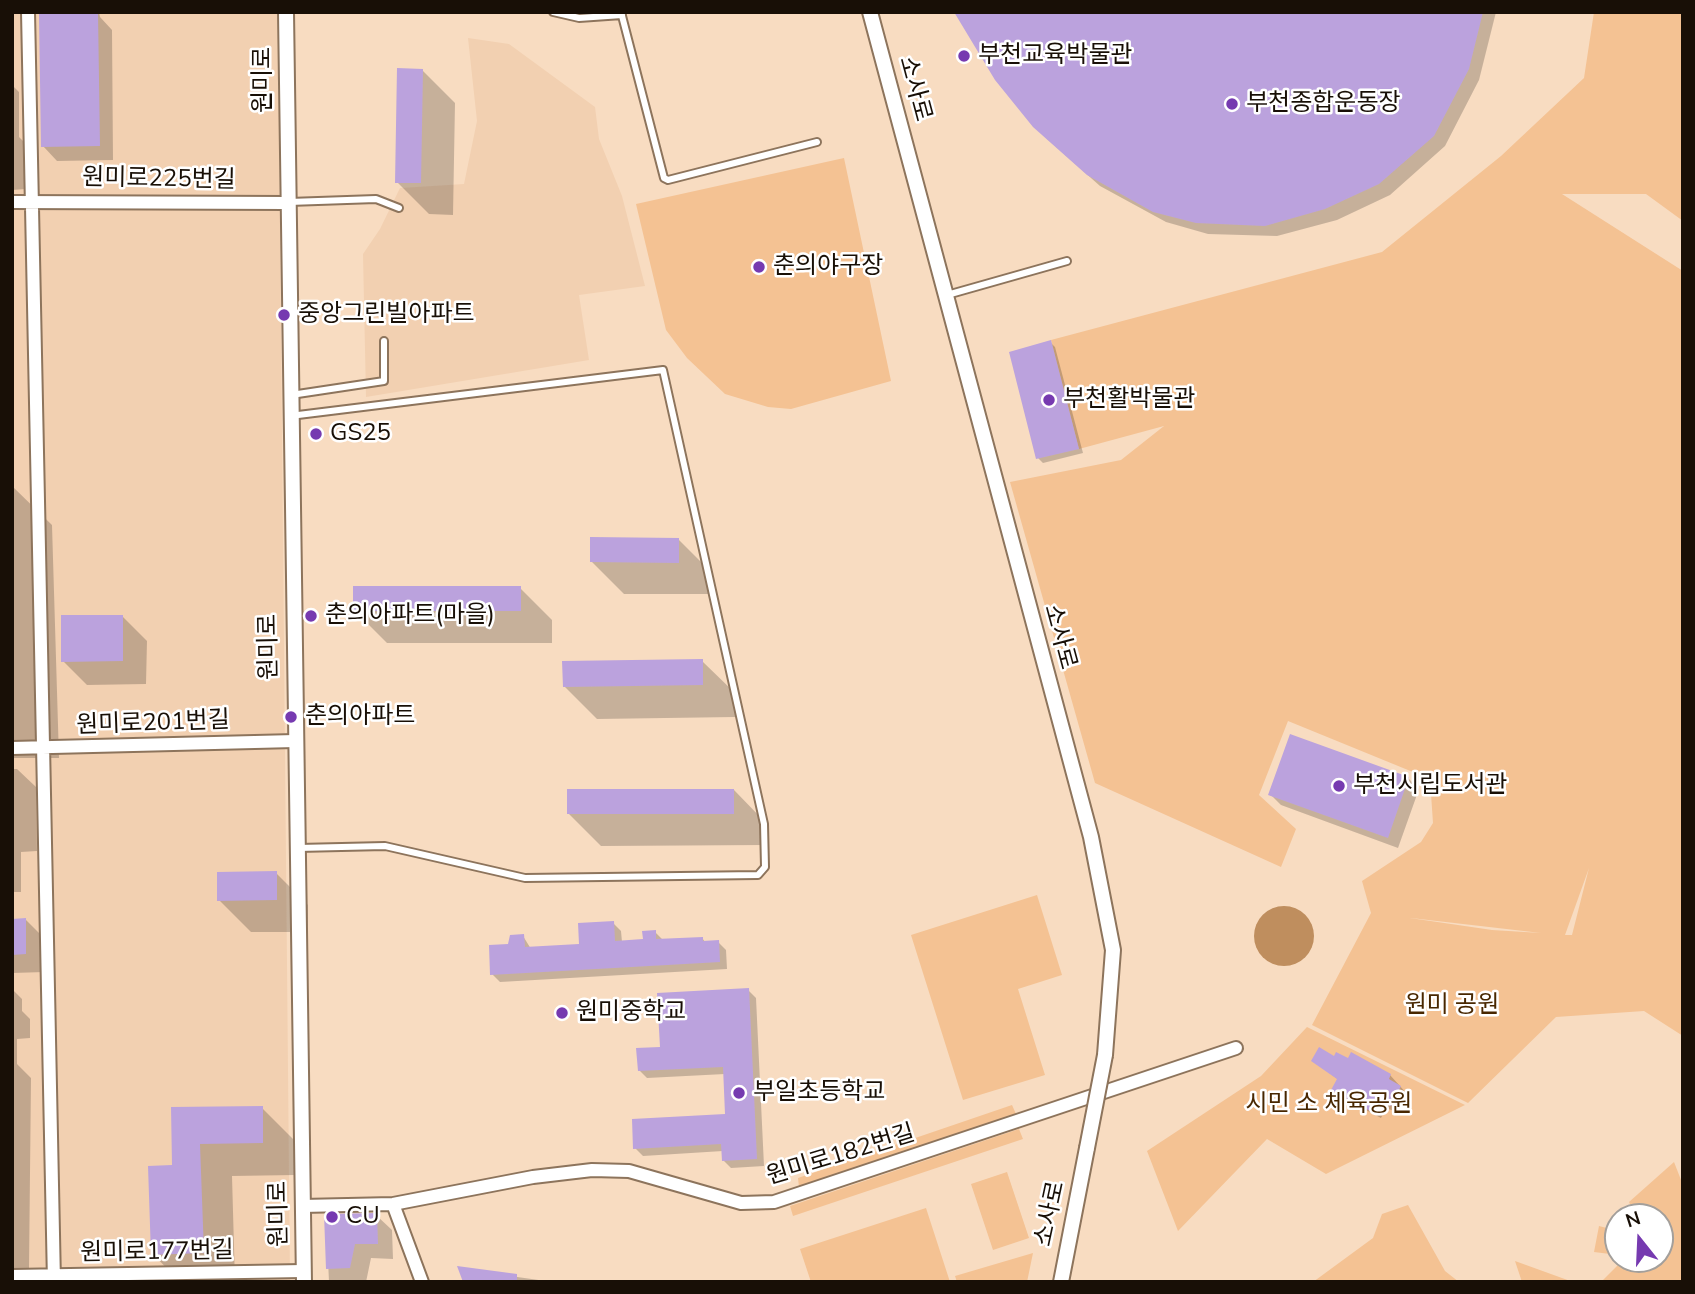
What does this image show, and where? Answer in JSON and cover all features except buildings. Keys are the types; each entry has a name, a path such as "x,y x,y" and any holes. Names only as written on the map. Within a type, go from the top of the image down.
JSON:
{"street":[{"path":"28,12 53,1278"},
{"name":"원미로","path":"286,12 289,416 304,1276"},
{"name":"소사로","path":"870,12 1091,837 1113,950 1105,1055 1061,1282"},
{"name":"원미로225번길","path":"12,202 288,202"},
{"name":"원미로201번길","path":"12,748 295,741"},
{"name":"원미로182번길","path":"302,1206 393,1205 533,1177 592,1170 629,1171 741,1203 774,1202 1236,1048"},
{"path":"393,1205 422,1282"},
{"name":"원미로177번길","path":"12,1276 304,1276"}],"lane":[{"path":"553,12 579,18 622,14 664,178 668,180 817,142"},
{"path":"288,202 376,199 399,208"},
{"path":"945,295 1067,261"},
{"path":"289,395 384,381 384,341"},
{"path":"289,416 663,370 764,824 765,867 758,875 525,878 386,846 296,848"}],"shaded area":[{"path":"12,12 278,12 290,1282 12,1282"},
{"path":"468,38 509,44 595,107 599,139 622,196 645,286 579,295 589,360 366,397 363,254 380,229 400,188 464,184 477,121"},
{"path":"1278,906 1290,906 1309,919 1314,936 1312,948 1301,961 1290,966 1278,966 1259,953 1254,942 1254,930 1267,911"}],"green space":[{"name":"원미 공원","path":"1594,12 1683,12 1683,221 1646,194 1562,194 1683,271 1683,1036 1644,1011 1556,1017 1468,1103 1312,1025 1371,913 1362,881 1421,842 1433,823 1430,779 1288,721 1259,795 1296,829 1281,867 1095,783 1010,482 1121,460 1164,426 1079,449 1051,340 1382,252 1501,156 1584,78","holes":["1589,868 1572,935 1565,935","1411,918 1541,933 1492,930"]},
{"name":"춘의야구장","path":"844,158 891,381 791,409 768,407 725,394 687,358 666,330 636,204"},
{"path":"1037,895 1062,975 1018,989 1045,1075 963,1100 911,935"},
{"name":"시민 소 체육공원","path":"1307,1027 1465,1105 1326,1174 1267,1139 1178,1231 1147,1151 1261,1076"},
{"path":"1012,1105 1016,1114 799,1187 798,1178"},
{"path":"1019,1129 1023,1139 793,1216 790,1206"},
{"path":"1674,1162 1683,1185 1683,1282 1601,1282 1610,1273 1674,1273 1674,1203 1629,1202"},
{"path":"1007,1172 1029,1238 993,1250 971,1184"},
{"path":"1408,1205 1445,1271 1459,1282 1313,1282 1373,1238 1382,1214"},
{"path":"926,1208 950,1282 811,1282 800,1249"},
{"path":"1599,1226 1604,1227 1604,1253 1594,1252"},
{"path":"1033,1253 1027,1282 957,1282 955,1276"},
{"path":"1515,1261 1573,1282 1522,1282"}],"place":[{"name":"부천교육박물관","path":"964,56"},
{"name":"부천종합운동장","path":"1232,104"},
{"name":"춘의야구장","path":"759,267"},
{"name":"중앙그린빌아파트","path":"284,315"},
{"name":"부천활박물관","path":"1049,400"},
{"name":"GS25","path":"316,434"},
{"name":"춘의아파트(마을)","path":"311,616"},
{"name":"춘의아파트","path":"291,717"},
{"name":"부천시립도서관","path":"1339,786"},
{"name":"원미중학교","path":"562,1013"},
{"name":"부일초등학교","path":"739,1093"},
{"name":"CU","path":"332,1217"}]}
